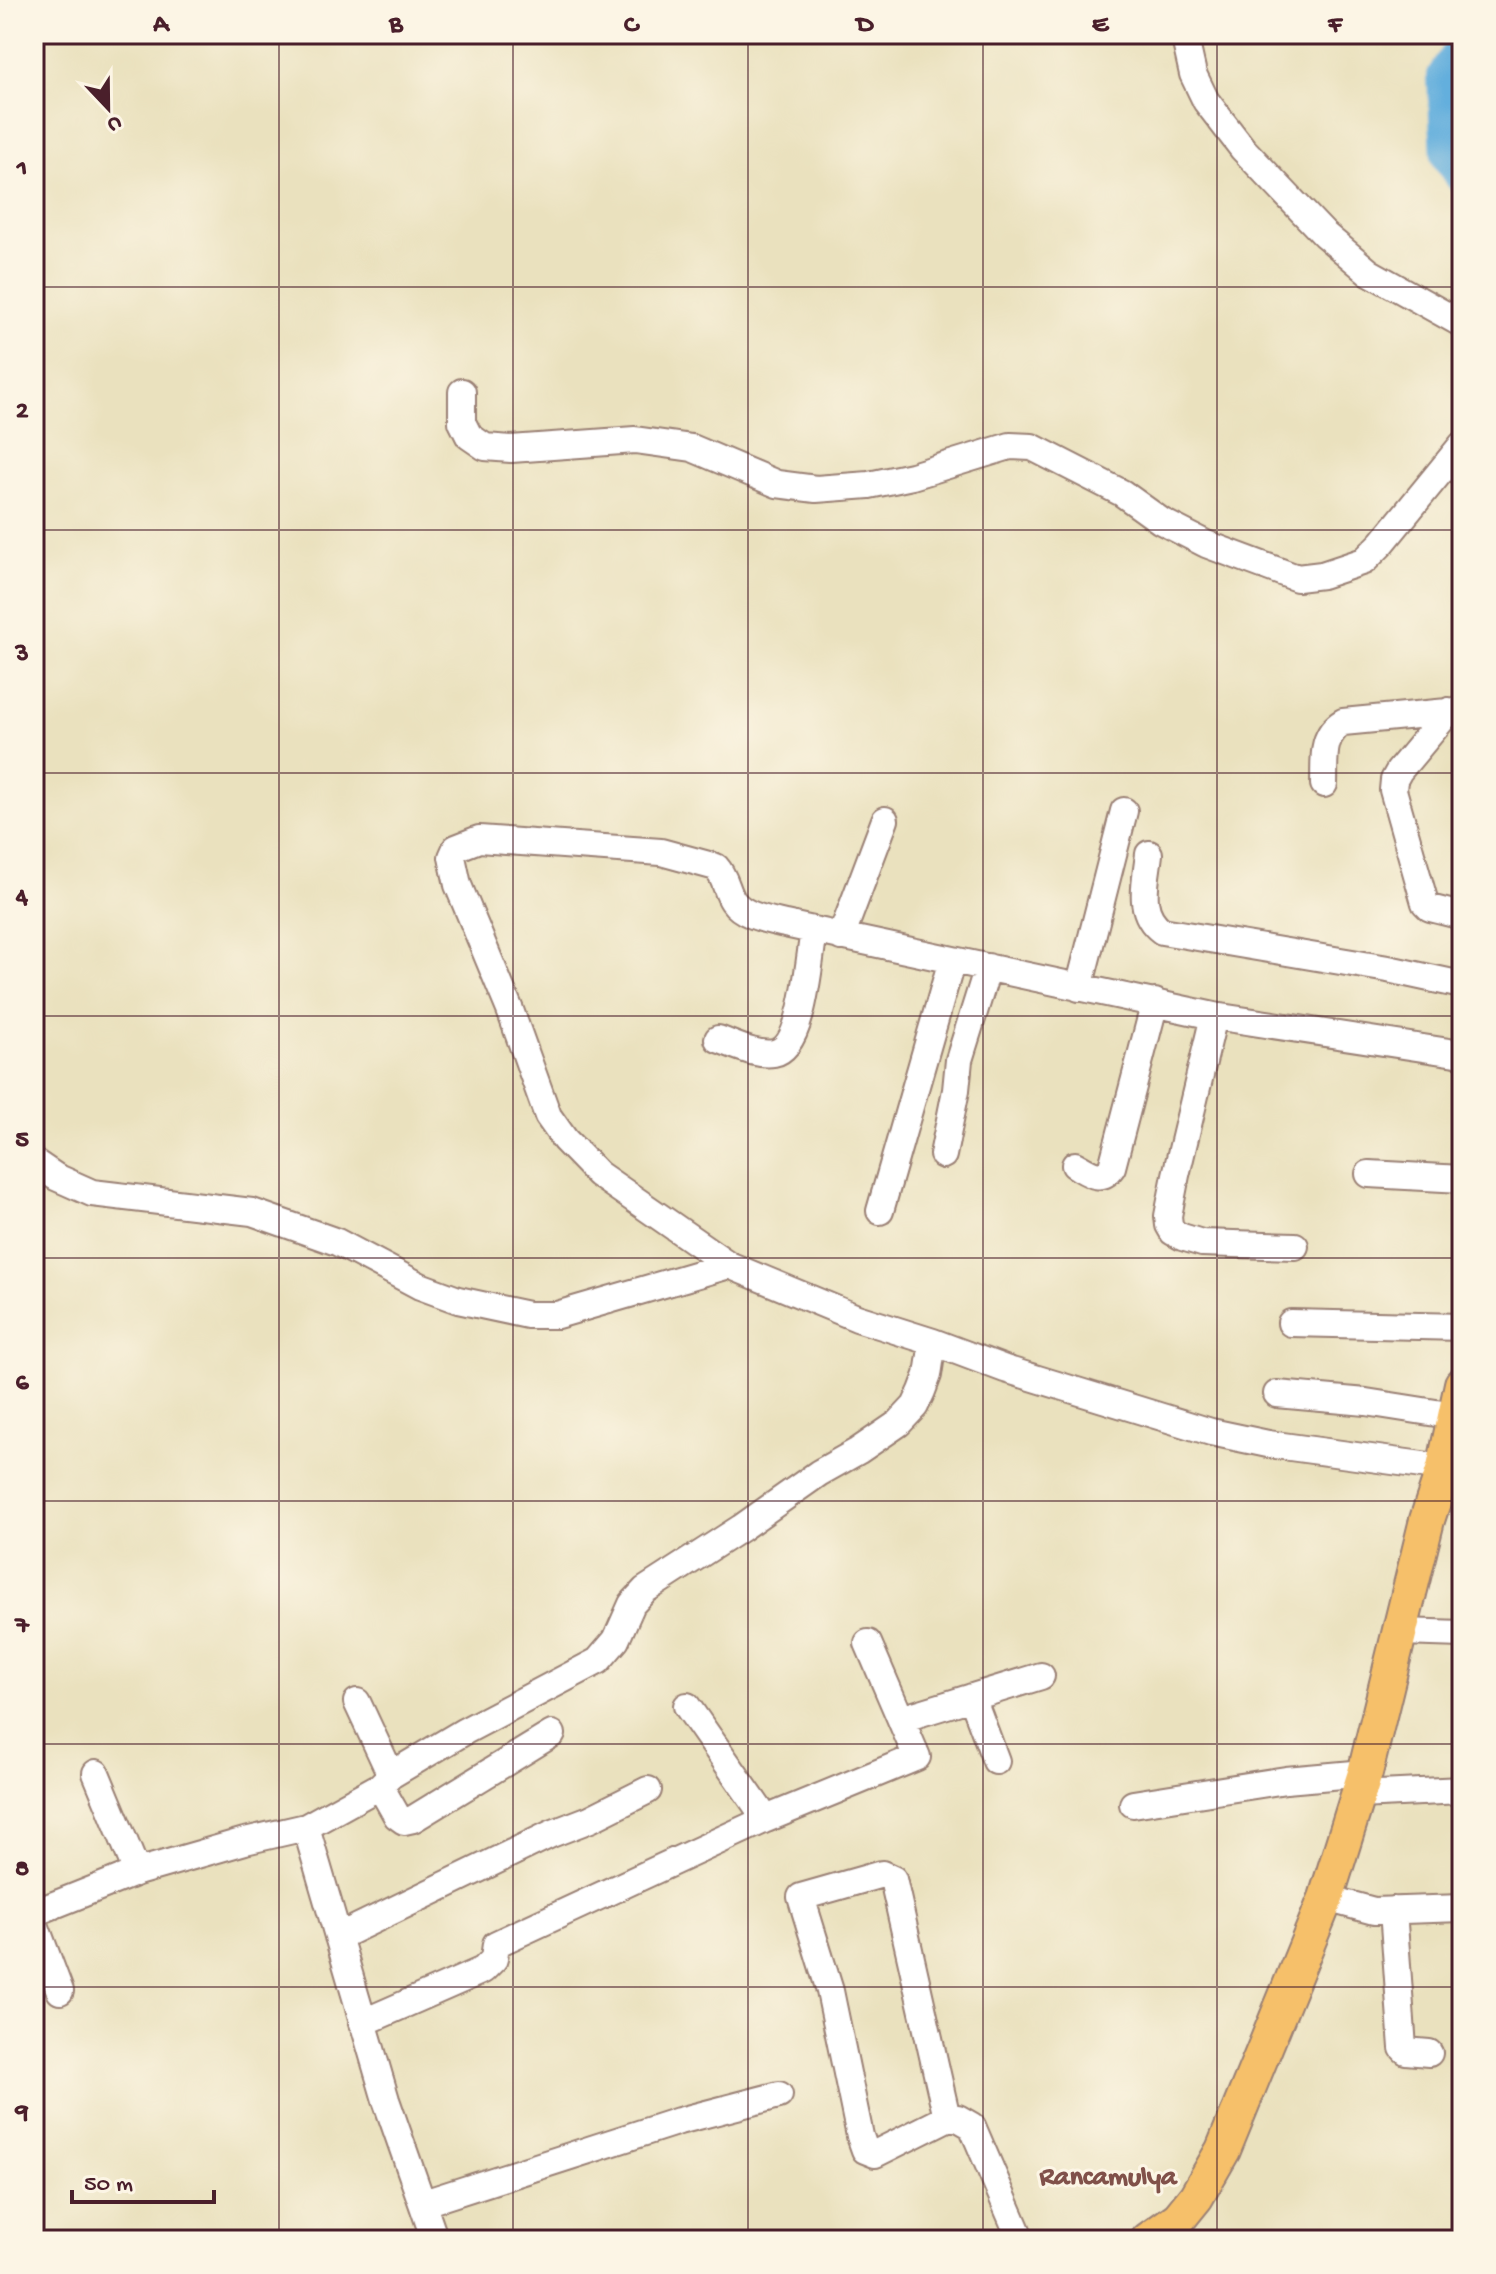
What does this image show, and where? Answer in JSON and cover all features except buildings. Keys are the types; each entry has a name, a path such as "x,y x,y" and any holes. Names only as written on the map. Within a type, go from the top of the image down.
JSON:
{"main road":[{"path":"1161,2237 1196,2197 1223,2150 1326,1898 1362,1784 1402,1632 1427,1520 1444,1468 1458,1400"}],"street":[{"path":"1184,34 1193,74 1206,101 1243,149 1324,234 1369,272 1462,324"},
{"path":"462,392 462,422 469,436 485,447 511,449 635,440 692,448 777,484 816,489 869,485 912,476 1010,446 1032,447 1122,493 1161,521 1206,544 1297,578 1322,575 1364,561 1462,445"},
{"path":"1324,784 1326,738 1333,728 1343,722 1456,711"},
{"path":"1456,711 1399,771 1393,790 1425,903 1430,908 1462,916"},
{"path":"1079,988 1124,811"},
{"path":"841,937 885,820"},
{"path":"1444,1468 1268,1444 1211,1432 1005,1369 857,1318 729,1265 598,1174 555,1126 538,1092 510,1010 458,885 452,857 456,848 479,839 661,852 716,867 739,908 814,931 1214,1016 1462,1054"},
{"path":"1149,854 1144,903 1147,915 1162,931 1388,969 1462,985"},
{"path":"718,1039 748,1050 775,1053 786,1045 799,1023 814,931"},
{"path":"880,1211 952,960"},
{"path":"943,1155 959,1060 988,967"},
{"path":"1075,1165 1099,1177 1112,1167 1155,1002"},
{"path":"1214,1016 1176,1175 1169,1225 1173,1232 1182,1237 1202,1243 1295,1246"},
{"path":"34,1162 56,1177 92,1193 252,1212 337,1242 420,1286 458,1300 528,1315 557,1315 729,1265"},
{"path":"1369,1174 1462,1179"},
{"path":"1291,1323 1462,1327"},
{"path":"34,1913 137,1872 306,1827 465,1731 598,1661 616,1640 632,1604 645,1590 899,1423 915,1406 922,1391 933,1342"},
{"path":"1277,1394 1366,1402 1458,1400"},
{"path":"1402,1632 1462,1634"},
{"path":"362,2023 483,1970 494,1959 496,1944 766,1819 917,1757 868,1643"},
{"path":"901,1719 1041,1676"},
{"path":"972,1697 996,1761"},
{"path":"357,1702 397,1816 404,1821 413,1819 552,1734"},
{"path":"687,1706 766,1819"},
{"path":"96,1773 137,1872"},
{"path":"1133,1804 1286,1780 1462,1790"},
{"path":"338,1937 648,1790"},
{"path":"306,1827 386,2100 435,2240"},
{"path":"947,2118 893,1879 882,1874 801,1897 830,1991 865,2150 875,2154 947,2118 958,2118 972,2126 1021,2240"},
{"path":"1326,1898 1374,1911 1462,1908"},
{"path":"1393,1910 1403,2048 1429,2053"},
{"path":"34,1922 60,1991"},
{"path":"424,2203 679,2121 779,2095"}],"waterway":[{"path":"1462,49 1444,76 1448,156 1462,177"}],"district":[{"name":"Rancamulya","path":"1108,2178"}]}
